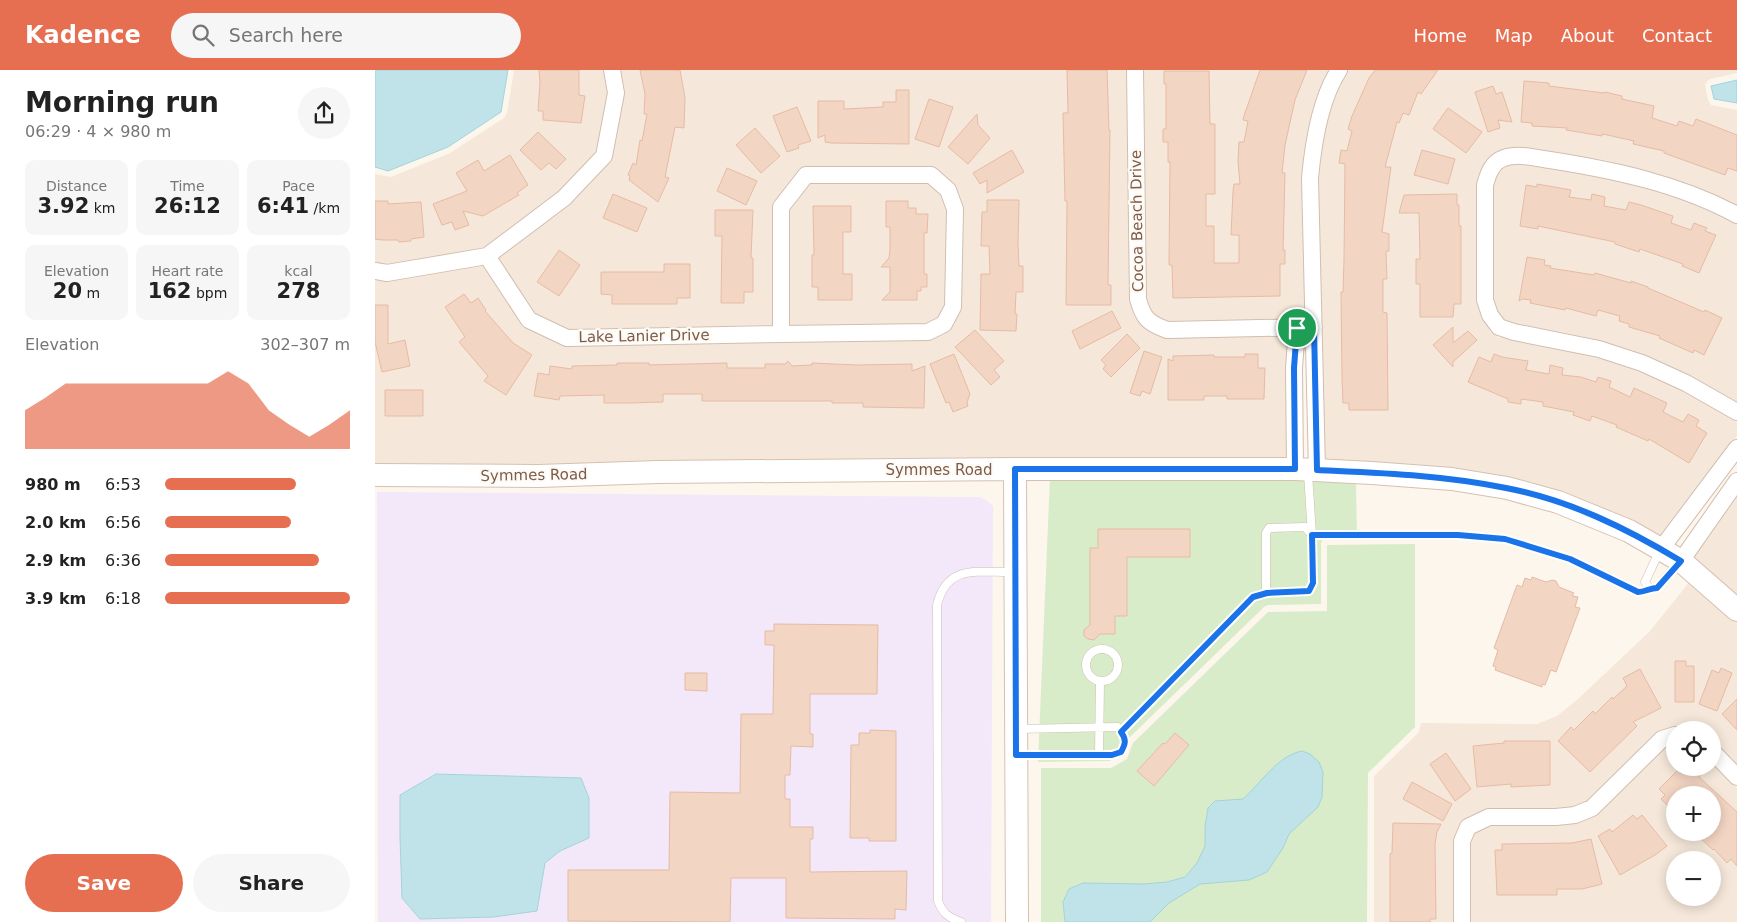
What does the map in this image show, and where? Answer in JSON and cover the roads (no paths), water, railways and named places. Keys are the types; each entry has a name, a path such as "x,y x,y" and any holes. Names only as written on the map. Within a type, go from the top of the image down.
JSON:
{"street":[{"path":"375,271 387,273 487,256 564,198 604,156 616,93 612,70"},
{"name":"Cocoa Beach Drive","path":"1135,70 1138,299 1142,314 1153,324 1167,330 1314,327"},
{"path":"1306,470 1315,381 1310,178 1313,146 1322,110 1339,70"},
{"path":"1737,215 1675,188 1603,168 1520,156 1505,157 1496,162 1489,173 1485,185 1485,300 1490,315 1499,327 1514,332 1599,349 1642,363 1687,383 1737,412"},
{"name":"Lake Lanier Drive","path":"487,256 529,320 567,338 929,332 944,324 953,307 955,209 948,190 931,175 806,175 781,207 781,334"},
{"path":"1297,328 1294,381 1306,470"},
{"path":"1294,381 1315,381"},
{"path":"1661,549 1737,448"},
{"path":"1015,469 1017,922"},
{"name":"Symmes Road","path":"375,475 539,476 658,472 1015,469 1306,470 1452,479 1507,488 1558,502 1629,531 1681,561 1737,610"},
{"path":"1681,561 1737,481"},
{"path":"1462,922 1462,841 1468,827 1489,817 1556,817 1575,815 1592,808 1662,739 1666,737"},
{"path":"1721,760 1737,776"}],"lane":[{"path":"1121,732 1253,597 1267,593 1309,591 1313,583 1312,535 1306,470"},
{"path":"1267,593 1266,533 1269,528 1305,527 1312,535 1458,535 1505,539 1570,559 1638,592 1644,592 1649,588 1657,588 1681,561"},
{"path":"1649,588 1645,582 1661,549"},
{"path":"961,922 950,918 941,910 938,901 937,605 940,594 946,584 956,575 1016,572"},
{"path":"1100,649 1110,650 1117,658 1118,669 1112,678 1100,681 1088,674 1085,664 1090,654 1100,649"},
{"path":"1099,755 1100,681"},
{"path":"1016,729 1118,728 1125,737 1126,744 1121,752 1112,755 1016,755"}],"water":[{"path":"375,70 508,70 501,112 448,147 388,171 375,167"},
{"path":"1737,80 1737,103 1714,99 1711,86"},
{"path":"1302,751 1310,754 1319,762 1323,772 1322,797 1318,807 1289,834 1283,848 1267,872 1249,880 1200,884 1169,903 1150,922 1065,922 1063,902 1069,889 1083,883 1144,884 1167,882 1185,877 1197,863 1205,846 1208,808 1215,801 1243,799 1277,764 1285,758"},
{"path":"436,774 581,778 589,798 589,838 560,851 545,863 537,911 494,917 420,919 402,898 400,795"}]}
